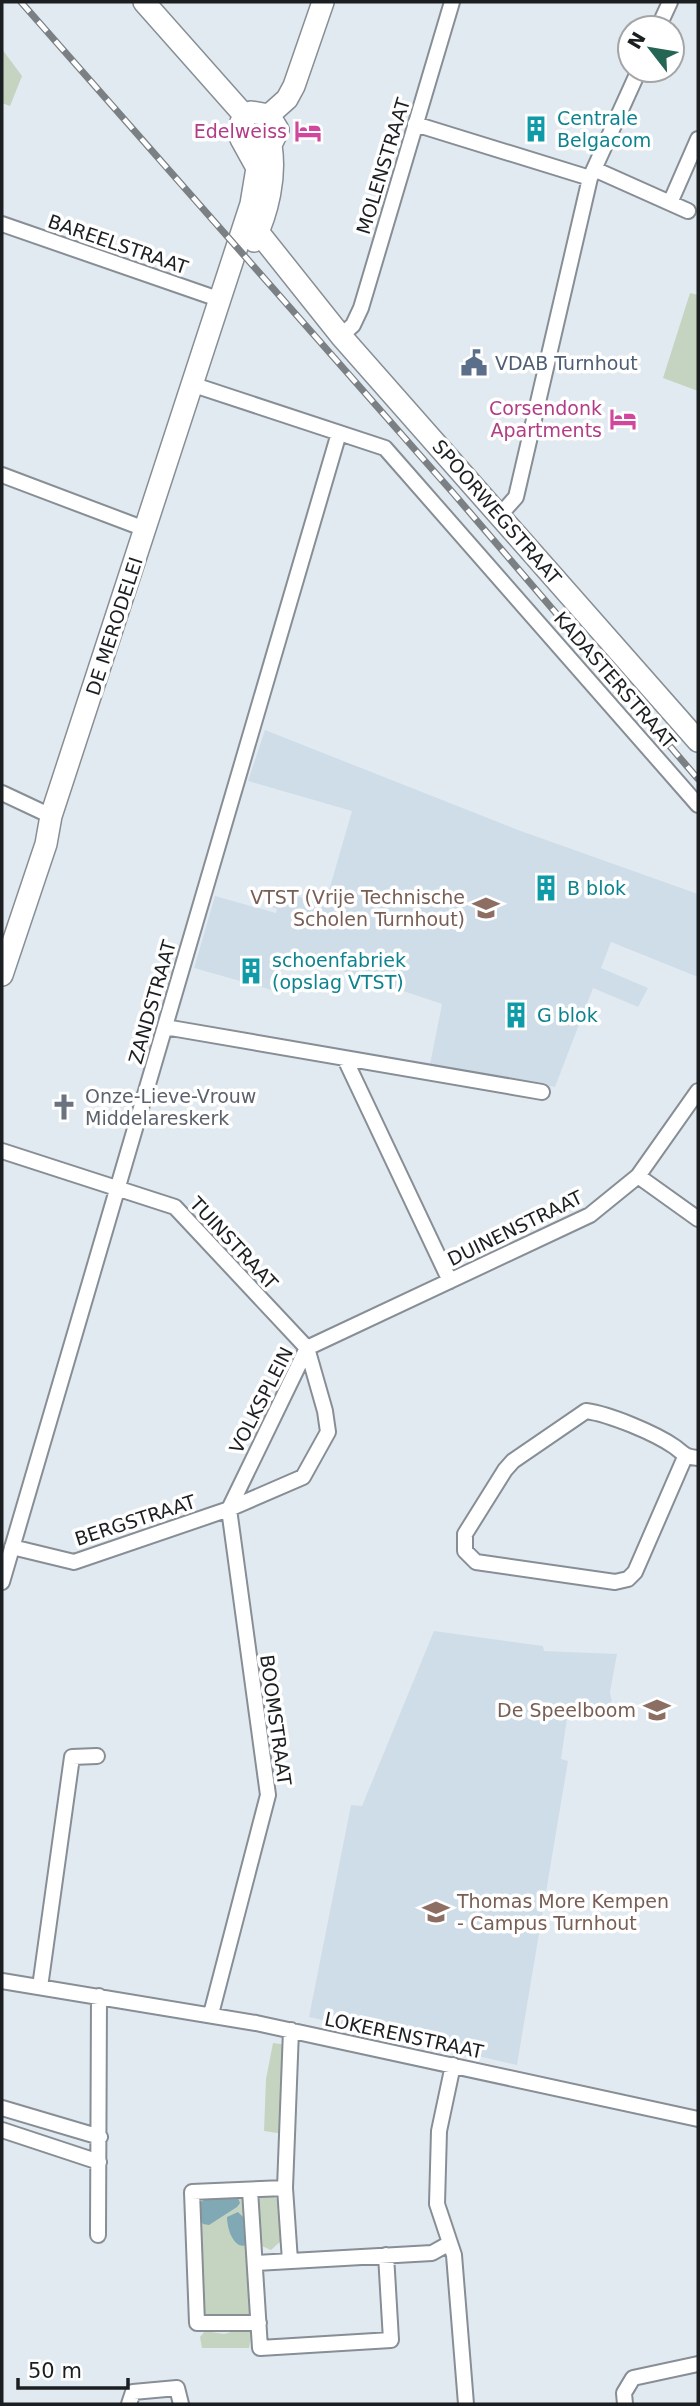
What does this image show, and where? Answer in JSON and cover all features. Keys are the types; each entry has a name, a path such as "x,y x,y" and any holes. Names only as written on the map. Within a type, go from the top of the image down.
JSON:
{"street":[{"path":"144,2 245,116 257,111 270,115 282,104 294,86 323,2"},
{"name":"MOLENSTRAAT","path":"341,336 353,325 361,308 452,2"},
{"path":"500,515 516,497 592,173 633,84"},
{"name":"DE MERODELEI","path":"2,975 46,844 51,816 229,276 257,220 274,168 271,145 278,130 270,115"},
{"name":"DE MERODELEI","path":"245,116 239,129 258,176 257,220"},
{"path":"415,124 592,173 688,211"},
{"path":"670,203 698,139"},
{"path":"244,145 258,150 271,145"},
{"name":"SPOORWEGSTRAAT","path":"257,220 298,282 341,336 698,740"},
{"name":"BAREELSTRAAT","path":"2,224 221,300"},
{"name":"KADASTERSTRAAT","path":"194,385 385,447 698,805"},
{"name":"ZANDSTRAAT","path":"2,1581 339,433"},
{"path":"2,475 145,529"},
{"path":"2,793 51,816"},
{"path":"165,1027 542,1092"},
{"path":"345,1059 450,1282"},
{"name":"DUINENSTRAAT","path":"307,1348 590,1215 638,1177 698,1091"},
{"name":"TUINSTRAAT","path":"2,1151 175,1207 307,1348"},
{"path":"638,1177 698,1219"},
{"name":"VOLKSPLEIN","path":"229,1509 303,1477 328,1432 325,1410 307,1348"},
{"name":"VOLKSPLEIN","path":"229,1509 307,1348"},
{"path":"586,1411 602,1413 695,1458 635,1572 628,1579 615,1582 476,1562 465,1551 466,1534 505,1470 513,1461 586,1411"},
{"name":"BERGSTRAAT","path":"12,1547 74,1562 229,1509"},
{"name":"BOOMSTRAAT","path":"211,2014 268,1795 229,1509"},
{"path":"40,1987 72,1757 97,1756"},
{"name":"LOKERENSTRAAT","path":"2,1981 211,2014 698,2119"},
{"path":"98,2235 99,1996"},
{"path":"290,2261 285,2188 291,2030"},
{"path":"453,2065 439,2131 438,2204 454,2255 467,2404"},
{"path":"2,2108 100,2137"},
{"path":"2,2130 99,2162"},
{"path":"259,2323 197,2323 192,2192 285,2188"},
{"path":"250,2190 260,2348 391,2340 386,2255"},
{"path":"256,2263 432,2253 450,2243"},
{"path":"625,2404 624,2393 634,2378 698,2364"},
{"path":"129,2404 133,2392 140,2389 177,2388 181,2404"}],"shaded area":[{"name":"VTST (Vrije Technische Scholen Turnhout)","path":"265,730 518,830 698,894 698,977 611,942 601,968 648,988 638,1007 593,988 555,1087 430,1064 442,1004 310,960 307,964 280,956 272,990 194,968 215,896 276,913 277,909 271,907 273,902 282,904 285,893 325,904 352,811 248,781"},
{"name":"Thomas More Kempen - Campus Turnhout","path":"434,1631 543,1646 544,1651 617,1654 610,1692 614,1714 569,1705 561,1759 568,1761 517,2065 309,2017 351,1805 362,1806"}],"green space":[{"path":"2,49 22,76 10,106 2,103"},
{"path":"690,293 698,295 698,391 663,378"},
{"path":"273,2043 288,2045 284,2134 264,2131 266,2079"},
{"path":"264,2194 276,2198 280,2205 281,2241 271,2250 257,2244 255,2200"},
{"path":"239,2195 244,2198 252,2311 247,2316 207,2317 203,2310 198,2205 205,2197"},
{"path":"245,2328 252,2332 249,2348 202,2348 200,2337 205,2331 224,2334"}],"water":[{"path":"238,2198 240,2203 237,2207 209,2225 203,2224 200,2220 201,2202 206,2199"},
{"path":"238,2212 246,2220 247,2243 243,2246 233,2239 227,2221 227,2217"}],"railway":[{"path":"21,2 454,494 698,779"}],"place":[{"name":"Centrale Belgacom","path":"536,129"},
{"name":"Edelweiss","path":"308,131"},
{"name":"VDAB Turnhout","path":"474,363"},
{"name":"Corsendonk Apartments","path":"623,419"},
{"name":"B blok","path":"546,888"},
{"name":"VTST (Vrije Technische Scholen Turnhout)","path":"486,908"},
{"name":"schoenfabriek (opslag VTST)","path":"251,971"},
{"name":"G blok","path":"516,1015"},
{"name":"Onze-Lieve-Vrouw Middelareskerk","path":"64,1107"},
{"name":"De Speelboom","path":"657,1710"},
{"name":"Thomas More Kempen - Campus Turnhout","path":"436,1912"}]}
